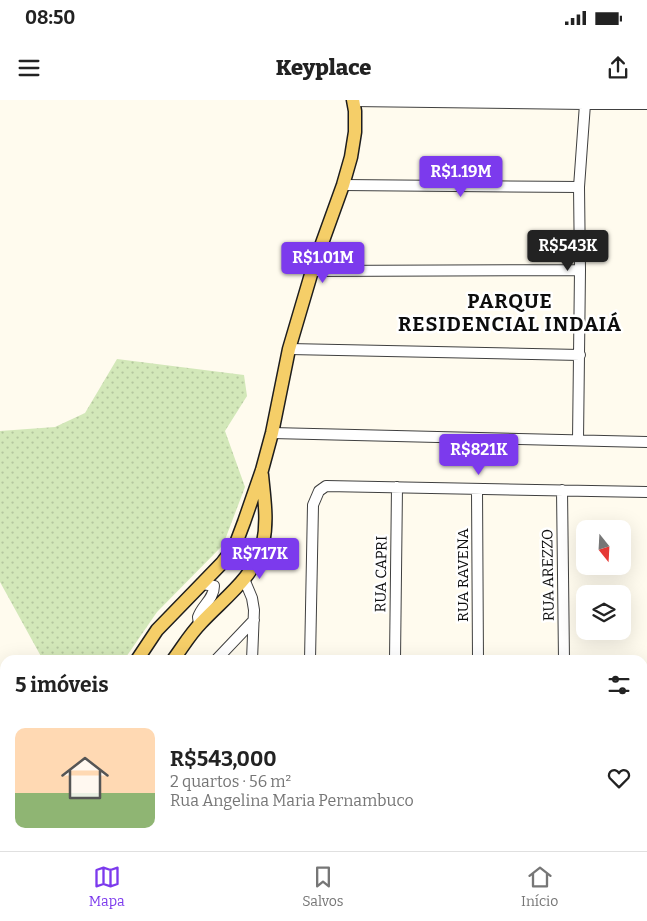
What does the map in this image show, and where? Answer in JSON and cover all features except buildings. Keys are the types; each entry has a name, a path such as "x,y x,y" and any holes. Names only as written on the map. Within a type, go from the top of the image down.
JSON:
{"main road":[{"path":"140,655 157,630 222,563 234,546 244,522 262,470 272,433 289,349 312,271 351,157 355,132 353,101"},
{"path":"177,655 199,625 244,579 255,562 263,544 265,528 266,511 262,470"},
{"path":"148,655 150,640"}],"street":[{"path":"353,101 647,104"},
{"path":"578,440 580,355 579,187 585,104"},
{"path":"343,184 579,187"},
{"path":"312,271 580,270"},
{"path":"289,349 580,355"},
{"path":"272,433 647,442"},
{"path":"310,655 314,505 319,491 326,486 647,492"},
{"name":"RUA CAPRI","path":"395,655 397,487"},
{"name":"RUA RAVENA","path":"477,489 478,655"},
{"name":"RUA AREZZO","path":"562,490 564,655"},
{"path":"244,579 252,598 254,610 252,655"},
{"path":"199,625 198,617 214,591 214,586 203,584"},
{"path":"221,655 254,620"},
{"path":"231,645 239,642 253,645"}],"green space":[{"path":"117,359 244,375 247,396 225,431 245,487 223,545 157,612 127,655 40,655 0,582 0,431 55,427 85,413"}],"district":[{"name":"PARQUE RESIDENCIAL INDAIÁ","path":"510,312"}]}
